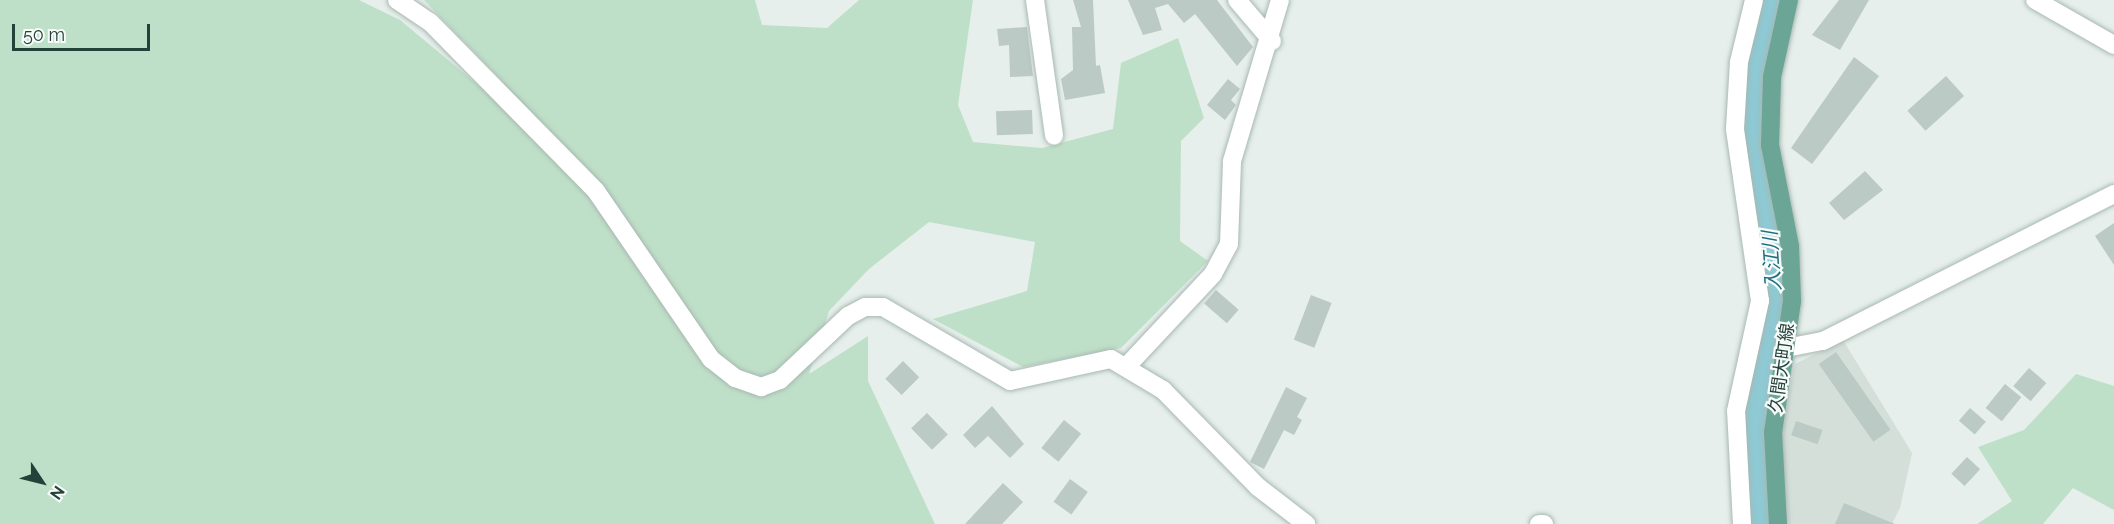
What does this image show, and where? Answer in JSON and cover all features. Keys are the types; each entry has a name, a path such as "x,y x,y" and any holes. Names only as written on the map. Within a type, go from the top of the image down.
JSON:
{"main road":[{"name":"久間大町線","path":"1778,524 1773,433 1792,301 1790,246 1770,145 1772,77 1789,0"}],"street":[{"path":"397,0 430,22 596,191 711,359 735,378 760,387 780,380 848,316 865,307 883,307 1010,381 1111,359 1127,366 1163,390 1258,488 1306,524"},
{"path":"1035,0 1054,136"},
{"path":"1237,0 1272,41"},
{"path":"1127,366 1213,274 1229,244 1232,161 1272,41 1280,0"},
{"path":"1742,524 1736,411 1760,301 1735,129 1739,62 1754,0"},
{"path":"2036,0 2114,45"},
{"path":"1786,348 1824,341 2114,194"},
{"path":"1539,524 1544,524"}],"shaded area":[{"path":"1843,340 1912,453 1900,508 1892,524 1789,524 1781,438 1795,364"}],"green space":[{"path":"0,0 359,0 400,20 489,94 504,83 424,0 755,0 762,25 827,28 859,0 973,0 958,105 973,142 1042,148 1113,129 1121,63 1178,38 1204,118 1181,141 1180,241 1208,261 1121,348 1023,367 933,319 1027,291 1035,242 929,222 869,269 829,311 809,374 868,336 868,381 935,524 0,524"},
{"path":"2076,374 2114,386 2114,510 2073,488 2043,524 1977,524 2012,501 1978,447 2024,430"}],"building":[{"path":"1073,0 1093,0 1096,66 1100,65 1105,93 1065,100 1061,79 1073,70 1072,27 1081,27"},
{"path":"1128,0 1217,0 1253,47 1237,66 1195,14 1184,23 1168,4 1155,8 1162,30 1143,35"},
{"path":"1839,0 1869,0 1840,50 1812,35"},
{"path":"1027,27 1033,76 1010,77 1009,45 999,46 997,29"},
{"path":"1854,57 1879,76 1812,164 1791,148"},
{"path":"1946,76 1964,96 1925,131 1907,111"},
{"path":"1228,79 1240,89 1231,100 1236,105 1225,120 1207,105"},
{"path":"1032,110 1033,134 997,135 996,111"},
{"path":"1865,171 1883,190 1844,220 1829,203"},
{"path":"2114,223 2114,265 2095,236"},
{"path":"1216,290 1239,310 1227,323 1204,304"},
{"path":"1311,295 1332,303 1314,348 1294,340"},
{"path":"1836,352 1890,430 1873,442 1819,364"},
{"path":"903,361 919,377 902,395 885,379"},
{"path":"2029,368 2046,383 2031,401 2013,386"},
{"path":"2005,384 2021,397 2002,421 1985,408"},
{"path":"1286,387 1307,398 1297,417 1302,420 1294,435 1284,430 1264,469 1250,462"},
{"path":"992,406 1024,444 1010,458 988,436 975,448 963,435"},
{"path":"1970,408 1986,422 1975,435 1959,421"},
{"path":"927,413 948,435 932,450 911,428"},
{"path":"1064,420 1081,434 1058,462 1041,448"},
{"path":"1796,421 1822,430 1818,444 1791,435"},
{"path":"1967,457 1980,469 1964,486 1951,474"},
{"path":"1070,479 1088,492 1071,515 1054,502"},
{"path":"1003,483 1023,502 1002,524 965,524"},
{"path":"1844,503 1895,524 1835,524"}],"waterway":[{"name":"入江川","path":"1759,524 1753,454 1775,300 1775,245 1751,135 1757,54 1770,0"}]}
